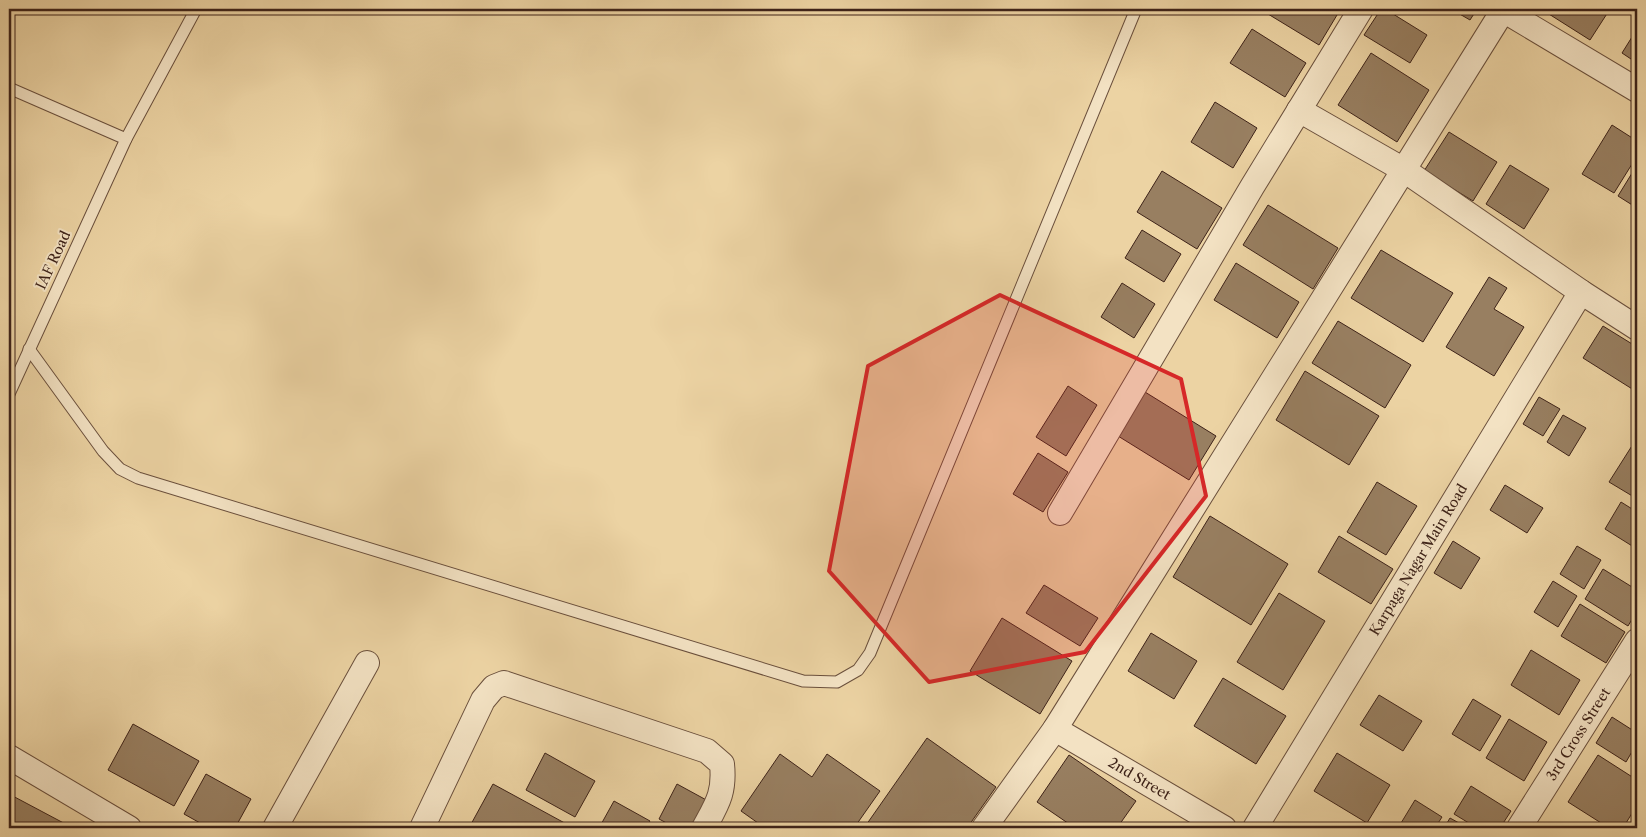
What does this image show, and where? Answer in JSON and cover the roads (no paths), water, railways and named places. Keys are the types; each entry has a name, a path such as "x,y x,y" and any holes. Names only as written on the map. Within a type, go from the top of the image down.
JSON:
{"street":[{"path":"1060,513 1361,9"},
{"path":"984,828 1055,729 1503,10 1637,90"},
{"path":"1299,110 1404,170 1581,292 1637,328"},
{"name":"Karpaga Nagar Main Road","path":"1255,828 1581,292"},
{"name":"3rd Cross Street","path":"1519,828 1637,640"},
{"path":"275,828 367,663"},
{"path":"422,828 483,700 494,687 504,683 707,751 722,764 724,782 718,802 704,828"},
{"name":"2nd Street","path":"1055,729 1224,828"},
{"path":"9,757 129,828"}],"lane":[{"name":"IAF Road","path":"9,394 126,139 196,9"},
{"path":"29,349 103,451 120,469 138,478 803,681 837,682 858,670 870,653 1136,9"},
{"path":"9,88 126,139"}]}
